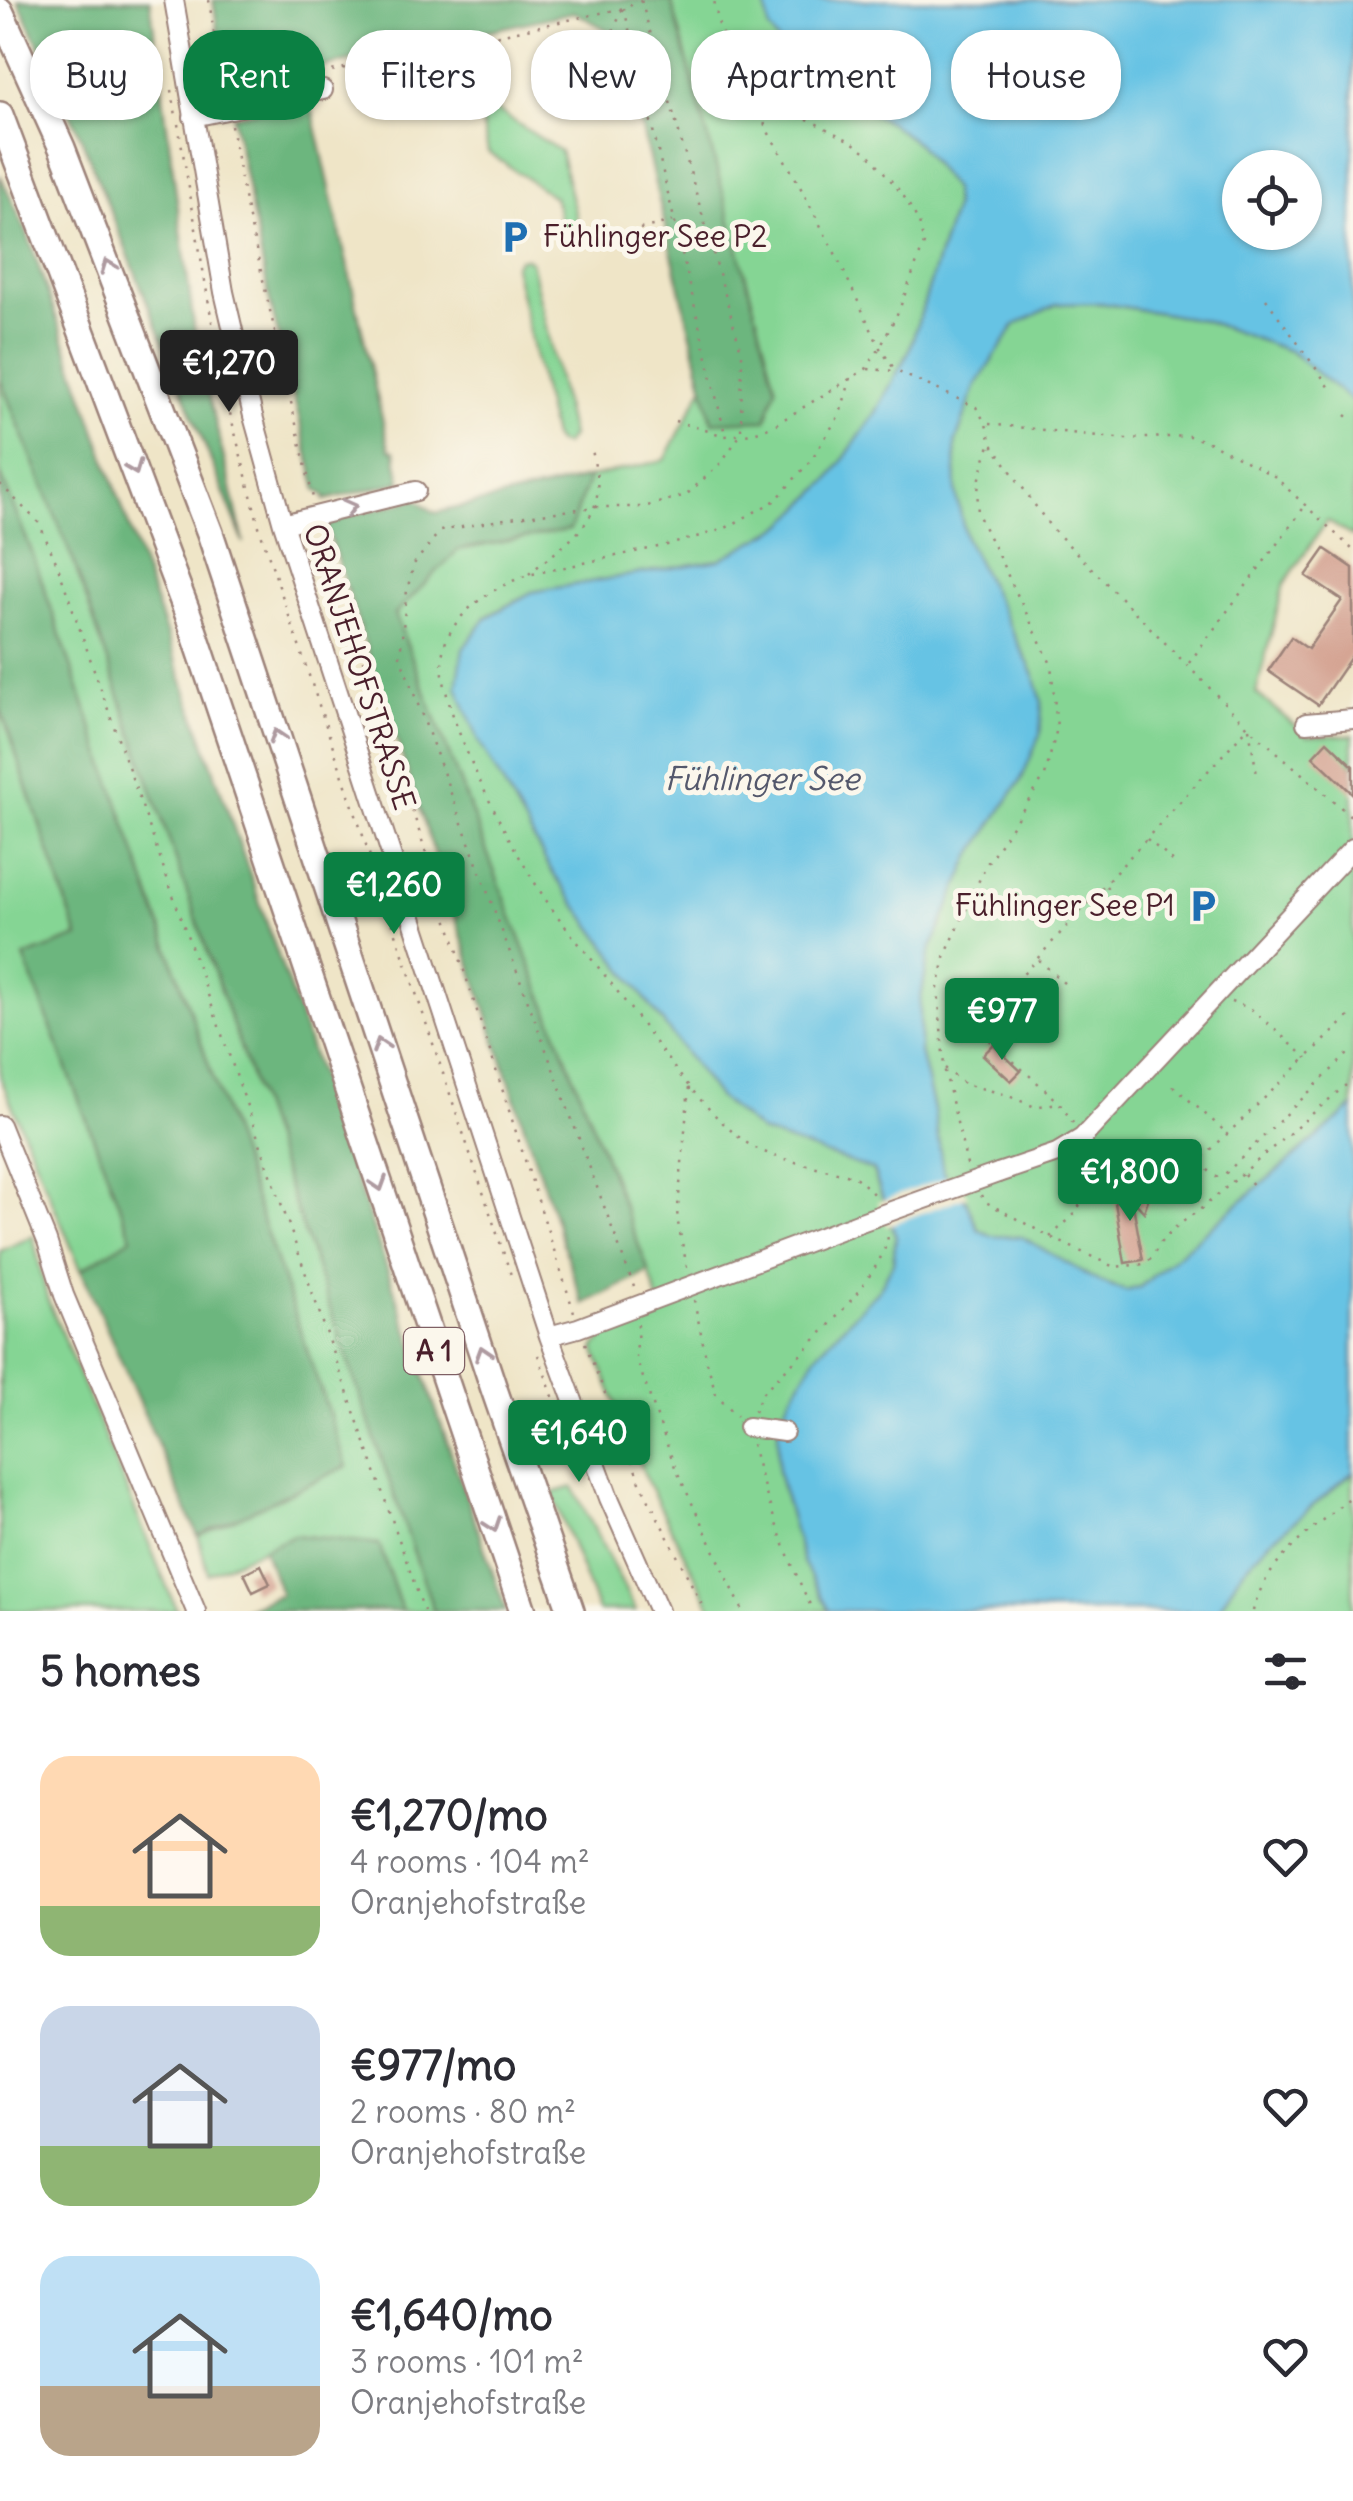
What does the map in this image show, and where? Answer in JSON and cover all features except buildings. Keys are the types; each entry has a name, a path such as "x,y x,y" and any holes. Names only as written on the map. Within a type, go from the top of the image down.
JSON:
{"highway":[{"name":"A 1","path":"0,11 62,148 210,533 571,1611"},
{"name":"A 1","path":"0,115 188,617 523,1611"}],"street":[{"name":"ORANJEHOFSTRASSE","path":"174,0 183,53"},
{"name":"ORANJEHOFSTRASSE","path":"195,120 224,292 284,524 549,1336 609,1498 659,1611"},
{"path":"284,524 416,490"},
{"path":"1306,724 1353,719"},
{"path":"549,1336 1057,1153 1082,1138 1351,850"},
{"path":"0,1125 48,1242 64,1295 196,1611"},
{"path":"748,1427 784,1432"}],"path":[{"path":"209,0 213,30"},
{"path":"325,81 624,8 642,0 742,354 741,434 720,464 686,495 644,506 595,507 440,531 414,564 407,590 400,656 640,1304 636,1358 675,1467 743,1611"},
{"path":"714,0 722,30"},
{"path":"614,30 624,8"},
{"path":"624,8 726,436"},
{"path":"230,120 244,197 318,516 578,1328 641,1484 704,1611"},
{"path":"763,120 829,241 880,348 896,371"},
{"path":"675,421 726,436 754,433 776,424 866,369 880,348 919,261 924,244 918,222 903,196 869,154 809,120"},
{"path":"640,228 674,221"},
{"path":"1266,299 1333,392"},
{"path":"866,369 896,371 976,407 986,424 990,443 1048,525 1248,727 1353,818"},
{"path":"851,378 840,414 811,460 776,500 724,529 509,582 483,598 452,630 444,647 442,667 451,708 510,840 542,894 689,1087 745,1142 783,1158 854,1177 878,1198"},
{"path":"1346,415 1353,421"},
{"path":"986,424 1125,439 1189,436 1211,443 1274,476 1353,550"},
{"path":"990,443 980,470 978,514 1051,664 1057,728 1046,776 986,865 946,954 938,988 944,1067 964,1084 1035,1107 1060,1102"},
{"path":"528,575 586,523 595,507 598,492 592,448"},
{"path":"0,484 40,523 58,564 424,1611"},
{"path":"1188,664 1306,506"},
{"path":"1248,727 1257,775"},
{"path":"1248,727 976,1028 1060,1102 1108,1170 1112,1190 1084,1193 1077,1212 1050,1237 1114,1267 1144,1264 1152,1258 1177,1226 1353,1079"},
{"path":"1147,839 1175,863"},
{"path":"1105,885 1129,918"},
{"path":"1038,959 1066,985"},
{"path":"1006,993 1035,1018"},
{"path":"1215,996 1250,1008 1307,1058"},
{"path":"1173,1186 1353,1013"},
{"path":"1199,1162 1216,1177 1225,1174 1353,1049"},
{"path":"1173,1086 1228,1134"},
{"path":"689,1087 677,1218 706,1362 716,1394 748,1427 760,1478 789,1560 813,1611"},
{"path":"1244,1154 1254,1164"},
{"path":"1108,1170 1186,1188 1202,1208"},
{"path":"1243,1173 1254,1186"},
{"path":"748,1427 762,1392 851,1300 879,1263 890,1234 884,1216"},
{"path":"1253,1611 1257,1593 1269,1575 1301,1539 1353,1495"}],"green space":[{"path":"18,0 150,0 154,30 32,30"},
{"path":"213,0 671,0 691,74 691,120 703,120 776,388 766,420 712,422 640,120 671,120 671,30 607,30 574,12 492,30 345,30 345,62 325,67 325,30 218,30"},
{"path":"671,0 765,0 770,30 691,30 691,74"},
{"path":"163,96 196,341 244,543 73,120 163,120"},
{"path":"511,119 560,151 578,225 572,232 564,232 554,197 488,152 482,120"},
{"path":"234,120 315,120 389,449 395,452 401,482 325,500 317,490 270,302"},
{"path":"703,120 884,120 918,144 953,189 954,207 909,351 875,414 829,480 784,525 719,560 532,592 486,617 463,649 479,741 554,875 718,1097 761,1132 872,1169 896,1237 893,1263 880,1288 816,1355 778,1472 803,1562 829,1611 713,1611 647,1481 594,1349 603,1337 661,1309 395,614 435,513 665,460 703,387 770,367"},
{"path":"0,175 27,233 506,1611 434,1611 72,557 0,379"},
{"path":"519,259 531,261 571,436 565,445 553,437 514,266"},
{"path":"1101,303 1203,320 1290,351 1353,402 1353,537 1327,521 1284,584 1256,693 1307,736 1353,735 1353,1107 1140,1287 1126,1291 1096,1280 1022,1238 991,1236 978,1229 966,1201 942,1171 934,1110 920,1052 920,1003 929,954 970,858 1021,780 1039,735 1034,675 966,539 956,493 955,444 975,387 1015,324 1057,304"},
{"path":"0,379 72,557 434,1611 402,1611 379,1544 294,1535 208,1574 198,1536 347,1466 31,550 0,473"},
{"path":"0,473 31,550 347,1466 198,1536 81,1270 132,1238 24,957 78,937 0,707"},
{"path":"589,478 570,530 458,550 395,614 649,1272 583,1304 327,529 336,519 416,499 435,513"},
{"path":"0,707 78,937 24,957 132,1238 81,1270 0,1077"},
{"path":"33,1236 47,1298 177,1611 0,1611 0,1251"},
{"path":"1353,1472 1353,1611 1218,1611 1238,1576 1266,1545"},
{"path":"573,1487 636,1611 598,1611 552,1493"},
{"path":"294,1535 379,1544 402,1611 240,1611 281,1594 263,1549"}],"water":[{"name":"Fühlinger See","path":"765,0 1353,0 1353,402 1290,351 1203,320 1101,303 1057,304 1015,325 975,387 955,444 956,493 966,539 1034,675 1042,703 1040,735 1021,780 970,858 929,954 920,1003 920,1052 943,1172 966,1201 978,1229 991,1236 1022,1237 1096,1280 1126,1291 1140,1287 1353,1107 1353,1472 1266,1545 1238,1576 1218,1611 829,1611 803,1562 778,1472 778,1433 783,1411 816,1355 880,1288 893,1263 896,1237 873,1170 761,1132 718,1097 554,875 479,741 457,687 463,649 486,618 532,592 719,560 784,525 829,480 875,414 909,351 954,207 953,189 918,144 884,120 931,120 931,30 770,30"}],"pier":[{"path":"952,1175 968,1196 887,1226 878,1202"}],"place":[{"name":"Fühlinger See P2","path":"515,237"},
{"name":"Fühlinger See P1","path":"1203,906"}]}
